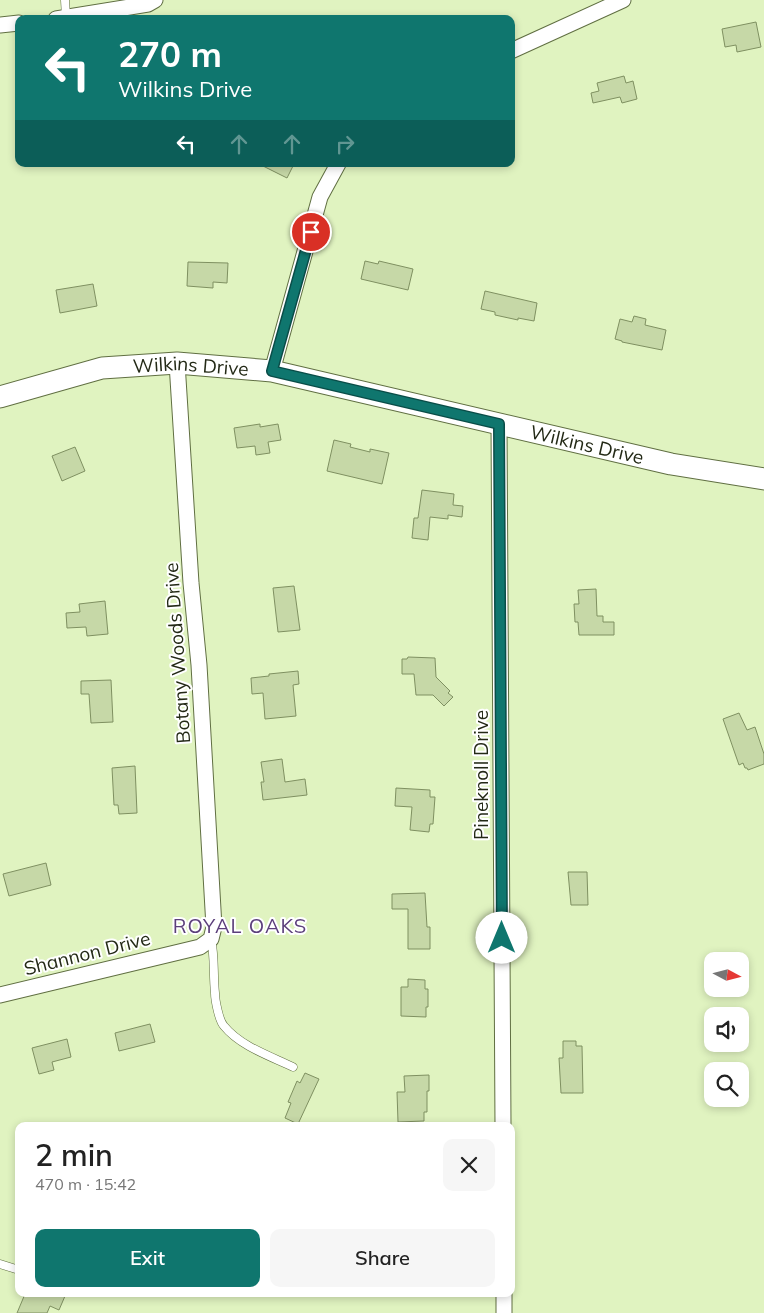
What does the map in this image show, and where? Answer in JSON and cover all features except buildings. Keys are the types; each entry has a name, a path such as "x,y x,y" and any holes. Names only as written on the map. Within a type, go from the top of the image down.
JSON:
{"street":[{"path":"80,15 148,4 155,0"},
{"path":"515,49 622,0"},
{"path":"0,25 15,23"},
{"path":"272,371 320,197 336,167"},
{"name":"Wilkins Drive","path":"0,397 102,368 177,363 272,371 671,464 764,479"},
{"name":"Botany Woods Drive","path":"177,363 191,583 200,674 214,927 211,939"},
{"name":"Pineknoll Drive","path":"499,424 503,1122"},
{"name":"Shannon Drive","path":"0,995 200,947 211,939"},
{"path":"504,1297 504,1313"}],"lane":[{"path":"62,15 65,0"},
{"path":"211,939 215,994 222,1024 247,1044 293,1067"},
{"path":"0,1264 15,1269"}],"district":[{"name":"ROYAL OAKS","path":"240,925"}],"route":[{"path":"311,232 272,371 499,424 502,938"}]}
